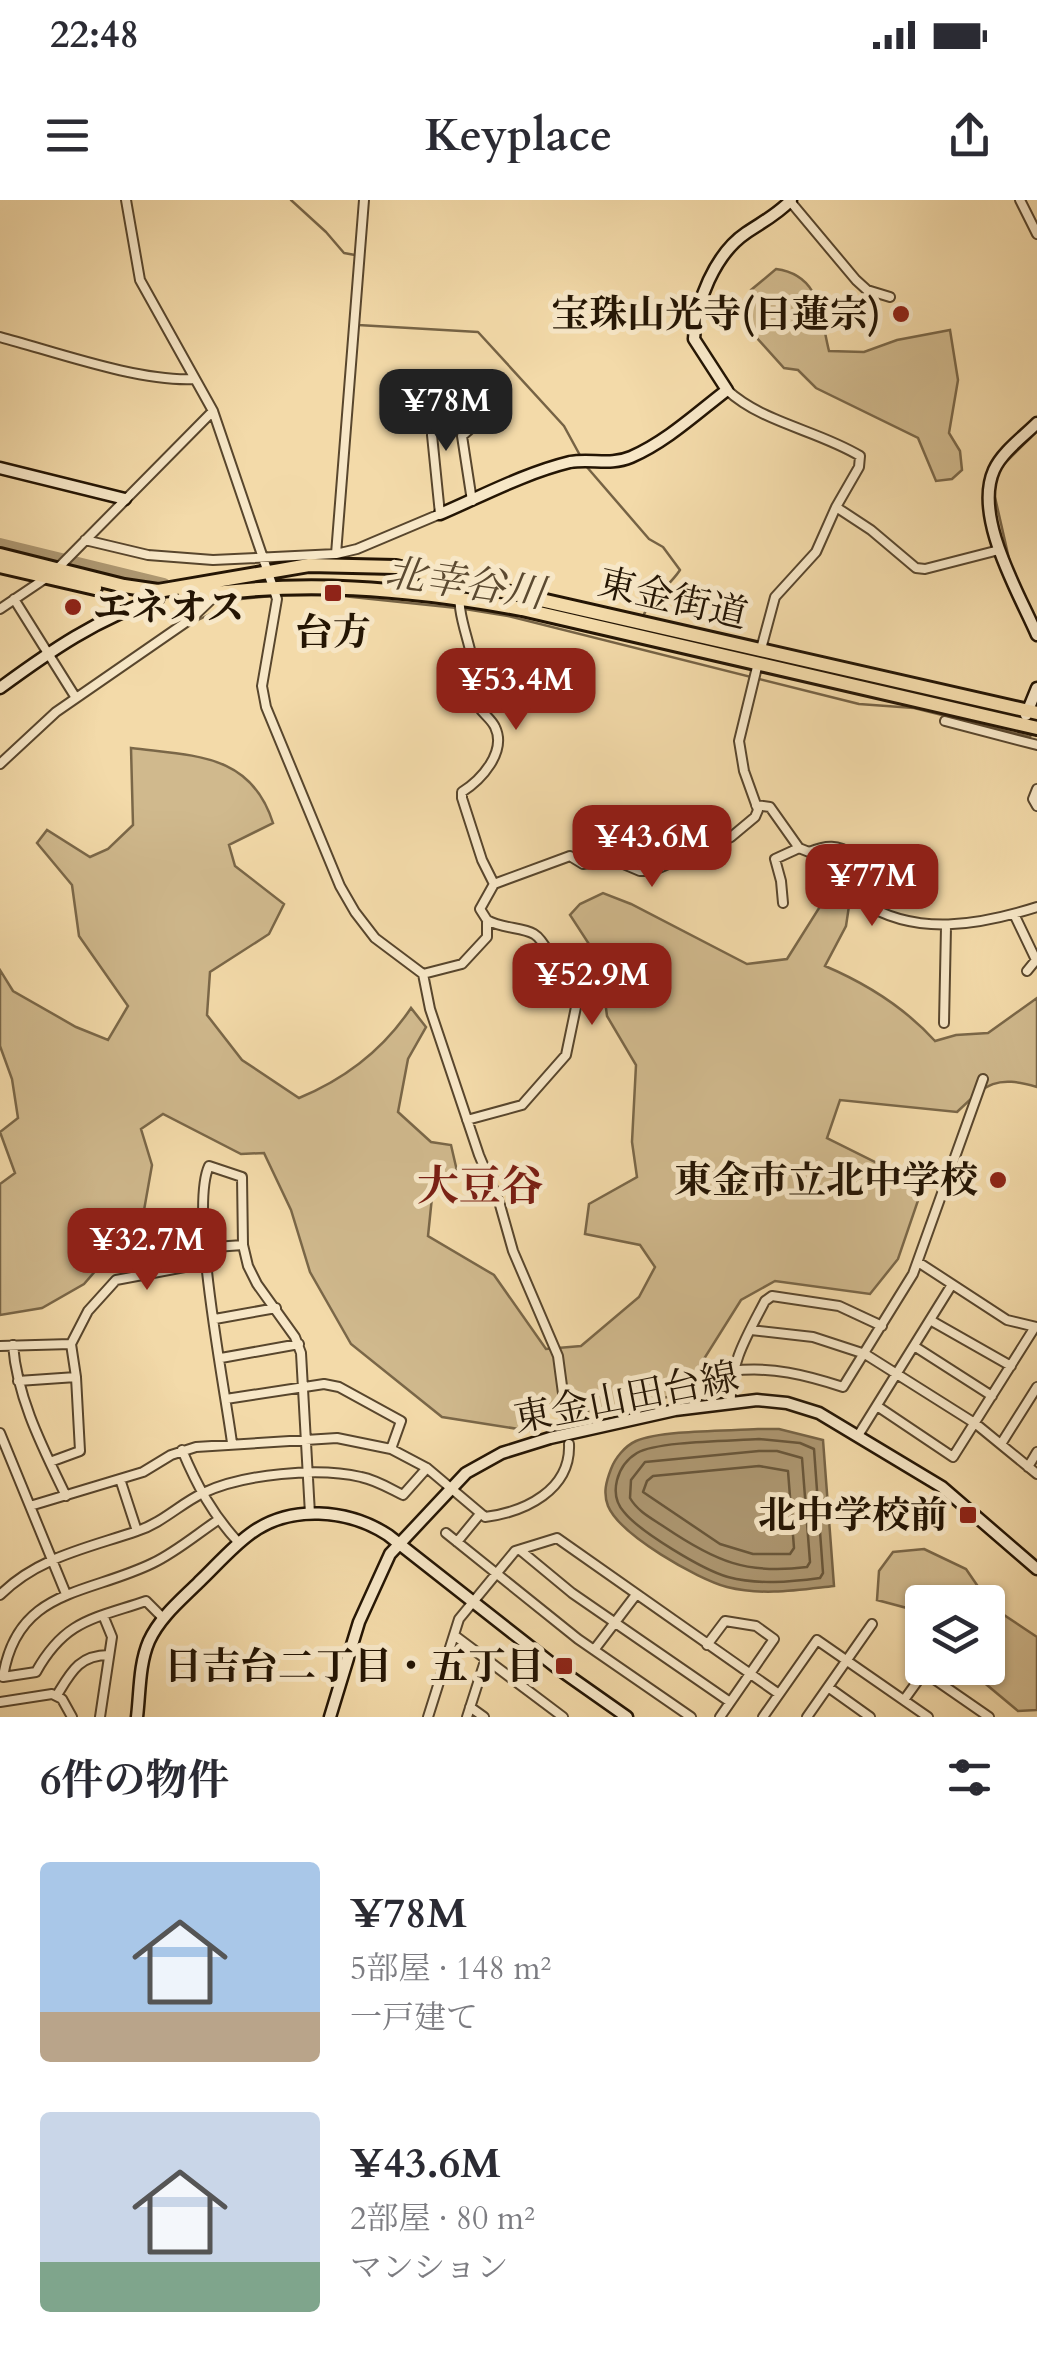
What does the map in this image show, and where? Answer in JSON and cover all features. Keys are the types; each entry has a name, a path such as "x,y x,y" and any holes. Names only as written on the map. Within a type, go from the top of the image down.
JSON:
{"highway":[{"name":"東金街道","path":"0,556 51,573"},
{"name":"東金街道","path":"124,590 171,590 267,564 396,566 1030,726"},
{"name":"東金街道","path":"0,566 51,573 158,599 274,586 328,586 457,598 1032,711"}],"street":[{"path":"126,200 140,280 212,411 274,586 277,609 262,686 266,707 340,886 355,912 376,938 422,974 466,1120 500,1205 513,1251 558,1356 566,1416"},
{"path":"336,554 364,200"},
{"path":"466,1120 522,1105 566,1055 576,1006 542,942 533,933 501,928 487,920 480,909 494,884 570,856 583,864 614,860 640,872 652,871 731,837 755,817 756,805 739,741 775,597 816,552 859,467 860,456 750,410 726,390 694,339 705,288 744,234 775,216 790,200 856,280 867,290 890,296"},
{"path":"1020,200 1037,234"},
{"path":"0,338 176,380 195,379"},
{"path":"85,540 148,555 267,564 336,554 574,461 609,463 635,456 726,390"},
{"path":"0,609 51,573 212,411"},
{"path":"472,500 462,436 476,424"},
{"path":"1037,424 993,472 991,504 998,550 1037,635"},
{"path":"432,435 440,514"},
{"path":"0,468 125,499"},
{"path":"836,507 916,568 998,550"},
{"path":"357,549 358,564"},
{"path":"462,580 457,598 472,661 476,703 497,730 488,770 481,780 462,792 462,798 494,884"},
{"path":"116,616 124,590"},
{"path":"0,764 56,712 192,618 219,592"},
{"path":"0,688 49,653 116,616 158,599"},
{"path":"14,600 76,698"},
{"path":"1030,726 1037,688"},
{"path":"945,721 1037,745"},
{"path":"1037,789 1033,799 1037,806"},
{"path":"756,805 770,807 800,848 809,852 820,847 842,847 853,856 862,902 889,916 946,927 1037,907"},
{"path":"783,903 782,880 774,859 800,848"},
{"path":"1014,914 1036,952 1036,960 1027,971"},
{"path":"422,974 470,959 487,937 487,920"},
{"path":"944,1023 946,927"},
{"path":"732,1371 756,1368 801,1373 843,1386 918,1262 983,1079"},
{"path":"232,1443 205,1252 204,1178 209,1166 242,1176 243,1245 256,1284 299,1344 310,1514"},
{"path":"50,1462 80,1451 71,1344 88,1312 116,1280 201,1264 205,1252 215,1247 243,1245"},
{"path":"877,1406 953,1456 1036,1327 1008,1320 918,1262"},
{"path":"859,1434 951,1286"},
{"path":"730,1402 732,1371 766,1302 780,1296 839,1306 882,1326"},
{"path":"215,1318 276,1308"},
{"path":"930,1320 1011,1366"},
{"path":"751,1330 814,1337 864,1354 976,1424 1037,1474"},
{"path":"0,1346 71,1344"},
{"path":"221,1358 299,1344"},
{"path":"13,1346 18,1380 66,1496"},
{"path":"914,1346 992,1396"},
{"path":"18,1380 76,1377"},
{"path":"226,1400 304,1386 340,1387 401,1421 392,1448"},
{"path":"1000,1444 1037,1387"},
{"name":"東金山田台線","path":"330,1717 369,1594 398,1542 452,1487 478,1464 550,1438 675,1410 771,1400 835,1420 942,1487 1037,1569"},
{"path":"0,1433 66,1594"},
{"path":"30,1506 143,1472 182,1450 232,1443 337,1438 392,1448 428,1468 485,1517 504,1515 536,1503 555,1484 566,1466 569,1444"},
{"path":"182,1450 201,1494 239,1543"},
{"path":"1028,1466 1037,1452"},
{"path":"0,1595 52,1558 138,1531 201,1494 238,1480 337,1473 362,1477 403,1495 428,1468"},
{"path":"120,1479 138,1531"},
{"path":"138,1717 147,1644 163,1618 259,1528 310,1514 363,1520 398,1542 628,1717"},
{"path":"457,1542 480,1514"},
{"path":"163,1618 146,1601 103,1615 63,1634 47,1651 36,1672 3,1677 9,1652 23,1626 42,1606 154,1563 218,1520"},
{"path":"446,1533 594,1650 691,1717"},
{"path":"428,1717 459,1619 520,1550 557,1538 778,1694"},
{"path":"520,1550 615,1623 730,1702"},
{"path":"594,1650 635,1596"},
{"path":"100,1717 112,1637 103,1615"},
{"path":"707,1645 725,1621 756,1626 774,1640 720,1717"},
{"path":"809,1716 872,1624"},
{"path":"454,1635 563,1717"},
{"path":"763,1717 817,1640 928,1717"},
{"path":"0,1702 57,1695 83,1660 92,1655 108,1655"},
{"path":"484,1717 468,1712 485,1660"},
{"path":"904,1700 914,1685"},
{"path":"945,1685 988,1717"},
{"path":"828,1687 870,1717"},
{"path":"57,1695 72,1717"}],"shaded area":[{"path":"776,269 802,279 810,288 829,351 864,352 897,340 950,330 958,380 949,433 960,451 962,470 952,479 936,481 918,438 816,388 798,370 784,368 757,338 748,313 751,290"},
{"path":"131,748 198,757 235,771 263,800 273,823 229,845 235,866 284,904 269,934 210,972 207,1015 242,1060 299,1098 362,1062 411,1008 426,1027 408,1059 398,1112 431,1142 451,1145 457,1171 432,1197 428,1236 494,1275 546,1349 581,1346 639,1297 655,1267 640,1245 585,1234 589,1204 637,1177 632,1142 636,1065 607,1016 600,961 570,915 580,904 603,893 747,964 787,959 819,908 833,897 849,906 846,926 825,966 884,998 935,1041 988,1033 1037,998 1037,1087 1011,1082 993,1084 957,1112 840,1100 827,1138 923,1186 898,1259 870,1294 775,1281 741,1300 682,1394 599,1412 542,1406 531,1431 442,1417 351,1344 310,1272 291,1210 264,1153 241,1154 163,1114 141,1129 152,1165 143,1216 84,1284 42,1308 0,1315 0,1184 15,1173 0,1132 18,1118 12,1079 0,1046 0,970 13,991 76,1027 108,1040 128,1006 79,936 72,885 37,843 47,830 90,857 108,849 133,825"},
{"path":"924,1549 966,1569 977,1585 905,1585 905,1607 877,1600 879,1571 893,1552"},
{"path":"1005,1616 1037,1637 1037,1710 1018,1711 987,1685 1005,1685"}],"water":[{"path":"779,1429 823,1440 834,1586 767,1592 727,1587 679,1566 643,1542 627,1530 608,1506 606,1488 613,1465 624,1449 636,1441 678,1433"}],"waterway":[{"path":"291,200 344,253 355,255"},
{"path":"359,308 358,325 478,332 564,426 582,459"},
{"path":"1001,467 1037,431"},
{"path":"586,466 680,570 643,617"},
{"path":"994,493 1010,563 1030,609"},
{"name":"北幸谷川","path":"0,544 164,584"},
{"name":"北幸谷川","path":"171,595 187,616"},
{"name":"北幸谷川","path":"280,595 333,595 457,608"},
{"name":"北幸谷川","path":"192,623 241,599 272,596"},
{"name":"北幸谷川","path":"465,609 508,616 859,704 914,708 1030,737 1032,731"}],"place":[{"name":"宝珠山光寺(日蓮宗)","path":"901,314"},
{"name":"台方","path":"333,593"},
{"name":"エネオス","path":"73,607"},
{"name":"東金市立北中学校","path":"998,1180"},
{"name":"北中学校前","path":"968,1515"},
{"name":"日吉台二丁目・五丁目","path":"564,1666"}],"district":[{"name":"大豆谷","path":"480,1185"}]}
